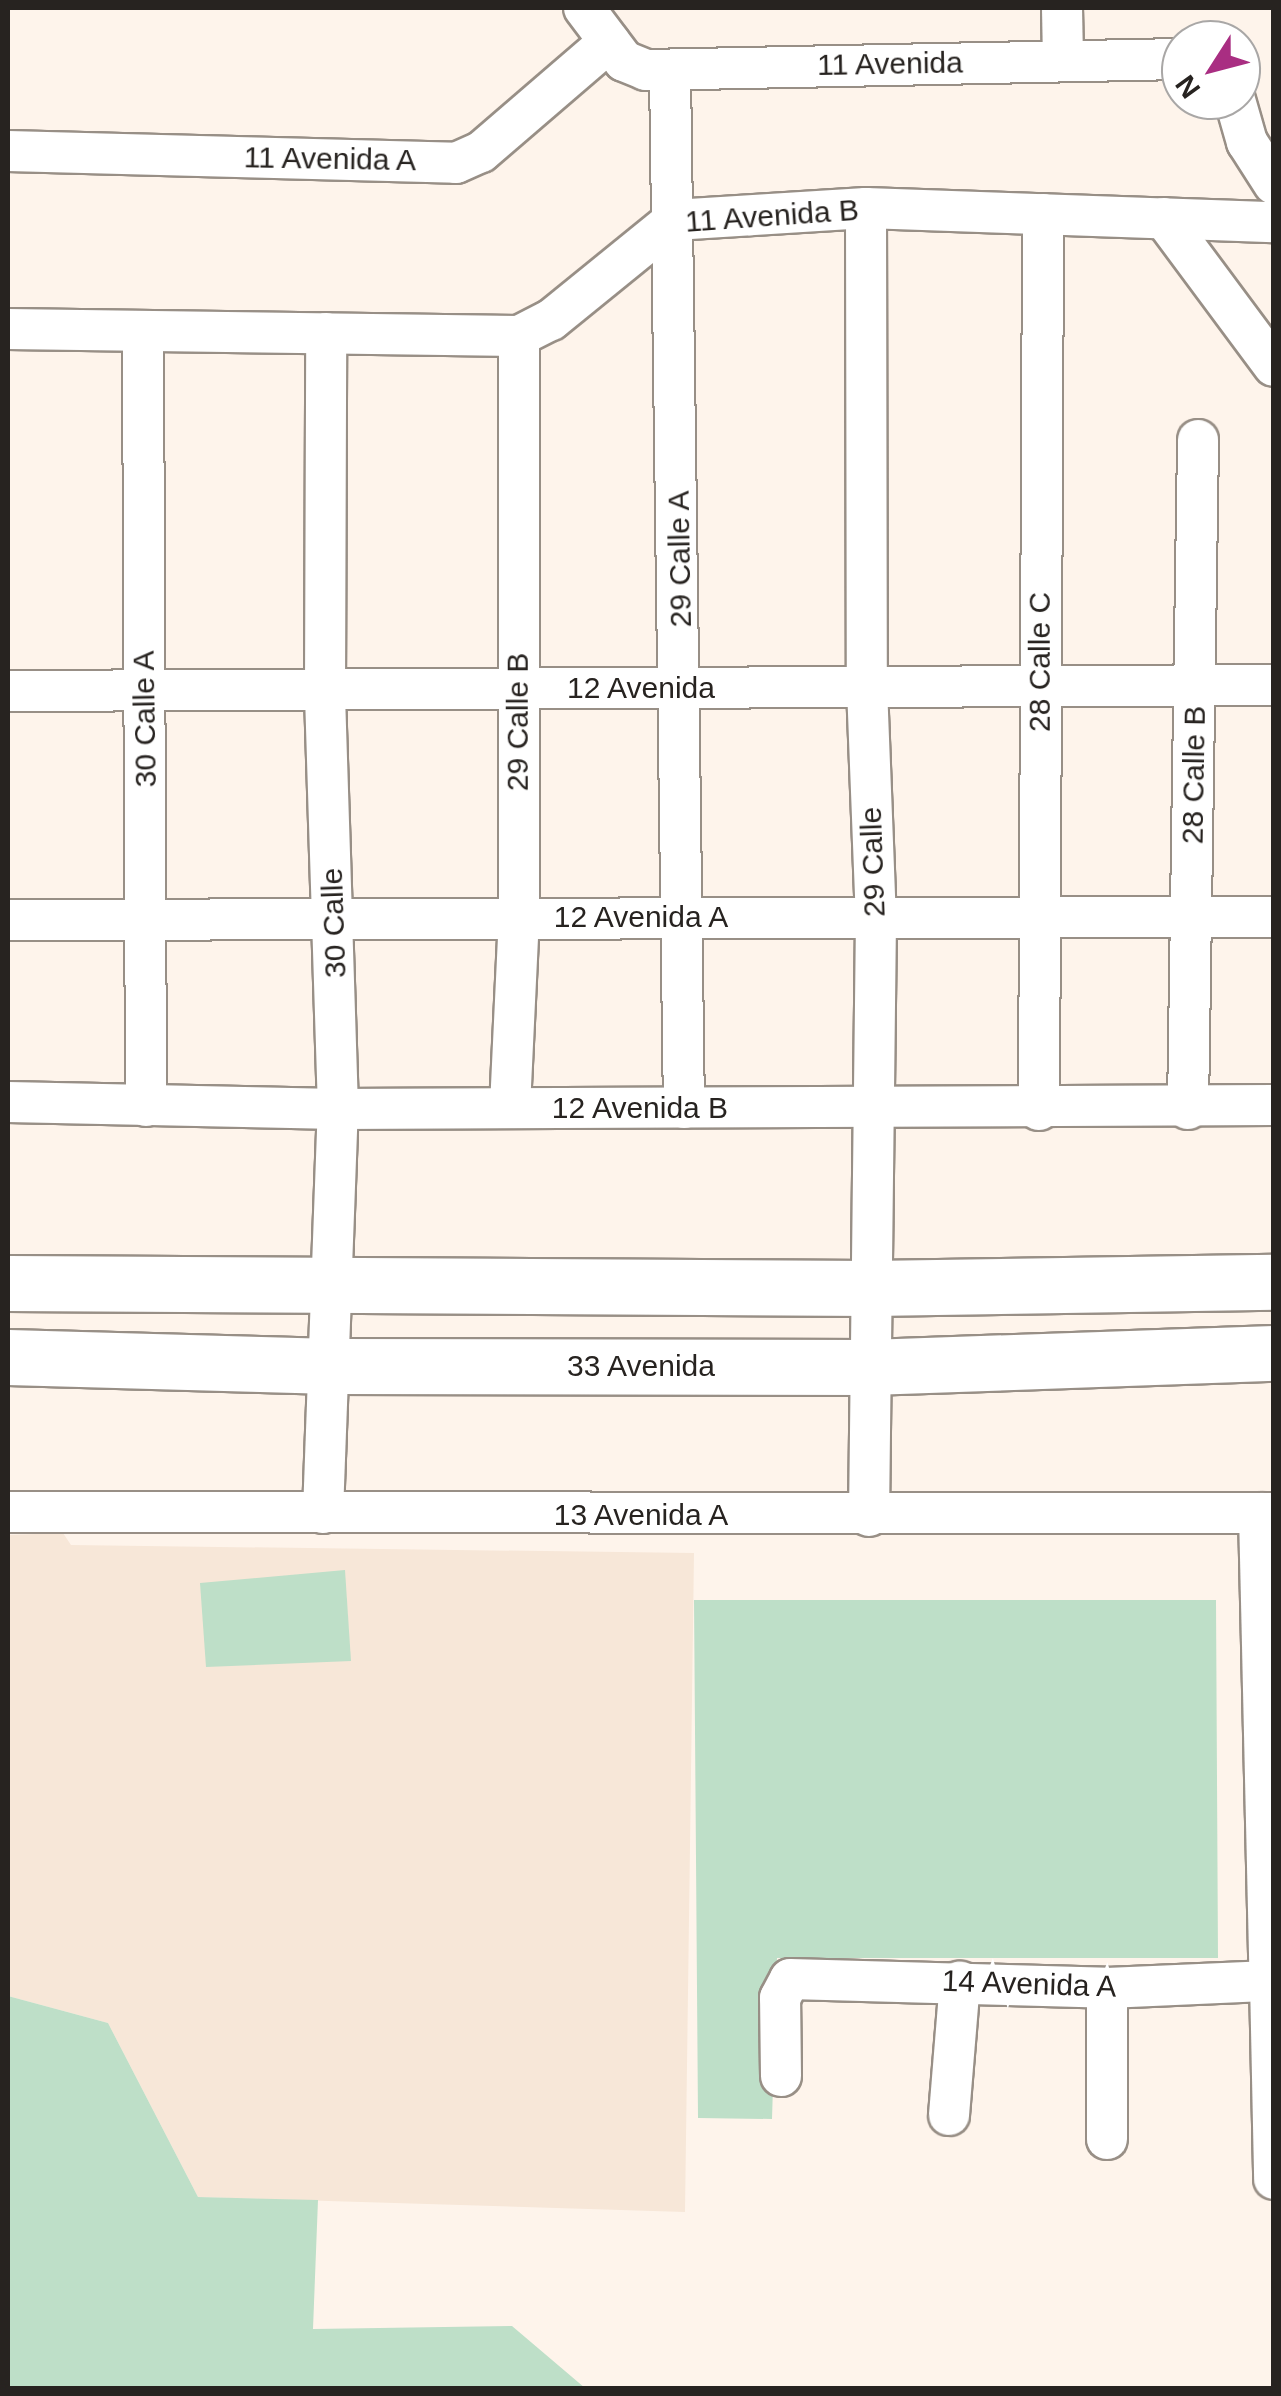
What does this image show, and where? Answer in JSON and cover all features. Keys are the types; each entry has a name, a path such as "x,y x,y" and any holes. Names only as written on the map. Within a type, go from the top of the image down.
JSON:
{"street":[{"path":"584,8 609,42"},
{"path":"1062,8 1063,60"},
{"name":"11 Avenida","path":"609,42 624,61 670,70 1161,60"},
{"name":"11 Avenida A","path":"8,151 456,163 481,152 609,42"},
{"name":"29 Calle A","path":"670,70 682,688 684,1108"},
{"path":"1247,120 1260,142 1274,184"},
{"name":"11 Avenida B","path":"519,336 551,320 674,220 866,208 1274,222"},
{"name":"29 Calle","path":"866,208 867,687 876,919 870,1516"},
{"name":"28 Calle C","path":"1039,1110 1043,214"},
{"path":"1164,218 1274,366"},
{"path":"8,329 519,336"},
{"name":"30 Calle A","path":"143,331 146,1106"},
{"name":"30 Calle","path":"323,1513 332,1366 338,1109 325,689 326,333"},
{"name":"29 Calle B","path":"510,1108 519,917 519,336"},
{"name":"28 Calle B","path":"1188,1109 1198,440"},
{"name":"12 Avenida","path":"8,690 1274,684"},
{"name":"12 Avenida A","path":"8,920 334,915 1274,917"},
{"name":"12 Avenida B","path":"8,1102 338,1109 1039,1110 1274,1105"},
{"path":"8,1283 871,1288 1274,1282"},
{"name":"33 Avenida","path":"8,1357 332,1366 869,1367 1274,1353"},
{"name":"13 Avenida A","path":"8,1512 870,1516 1266,1513"},
{"path":"1266,1513 1274,2179"},
{"name":"14 Avenida A","path":"781,2076 780,1998 790,1979 1106,1988 1271,1973"},
{"path":"949,2115 960,1981"},
{"path":"1106,1988 1107,2139"}],"shaded area":[{"path":"63,1533 71,1545 694,1553 685,2212 198,2197 108,2023 8,1996 8,1535"}],"green space":[{"path":"345,1570 351,1661 206,1667 200,1583"},
{"path":"694,1600 1216,1600 1218,1958 777,1958 772,2119 698,2118"},
{"path":"8,1996 108,2023 198,2197 318,2200 313,2329 512,2326 585,2388 8,2388"}]}
